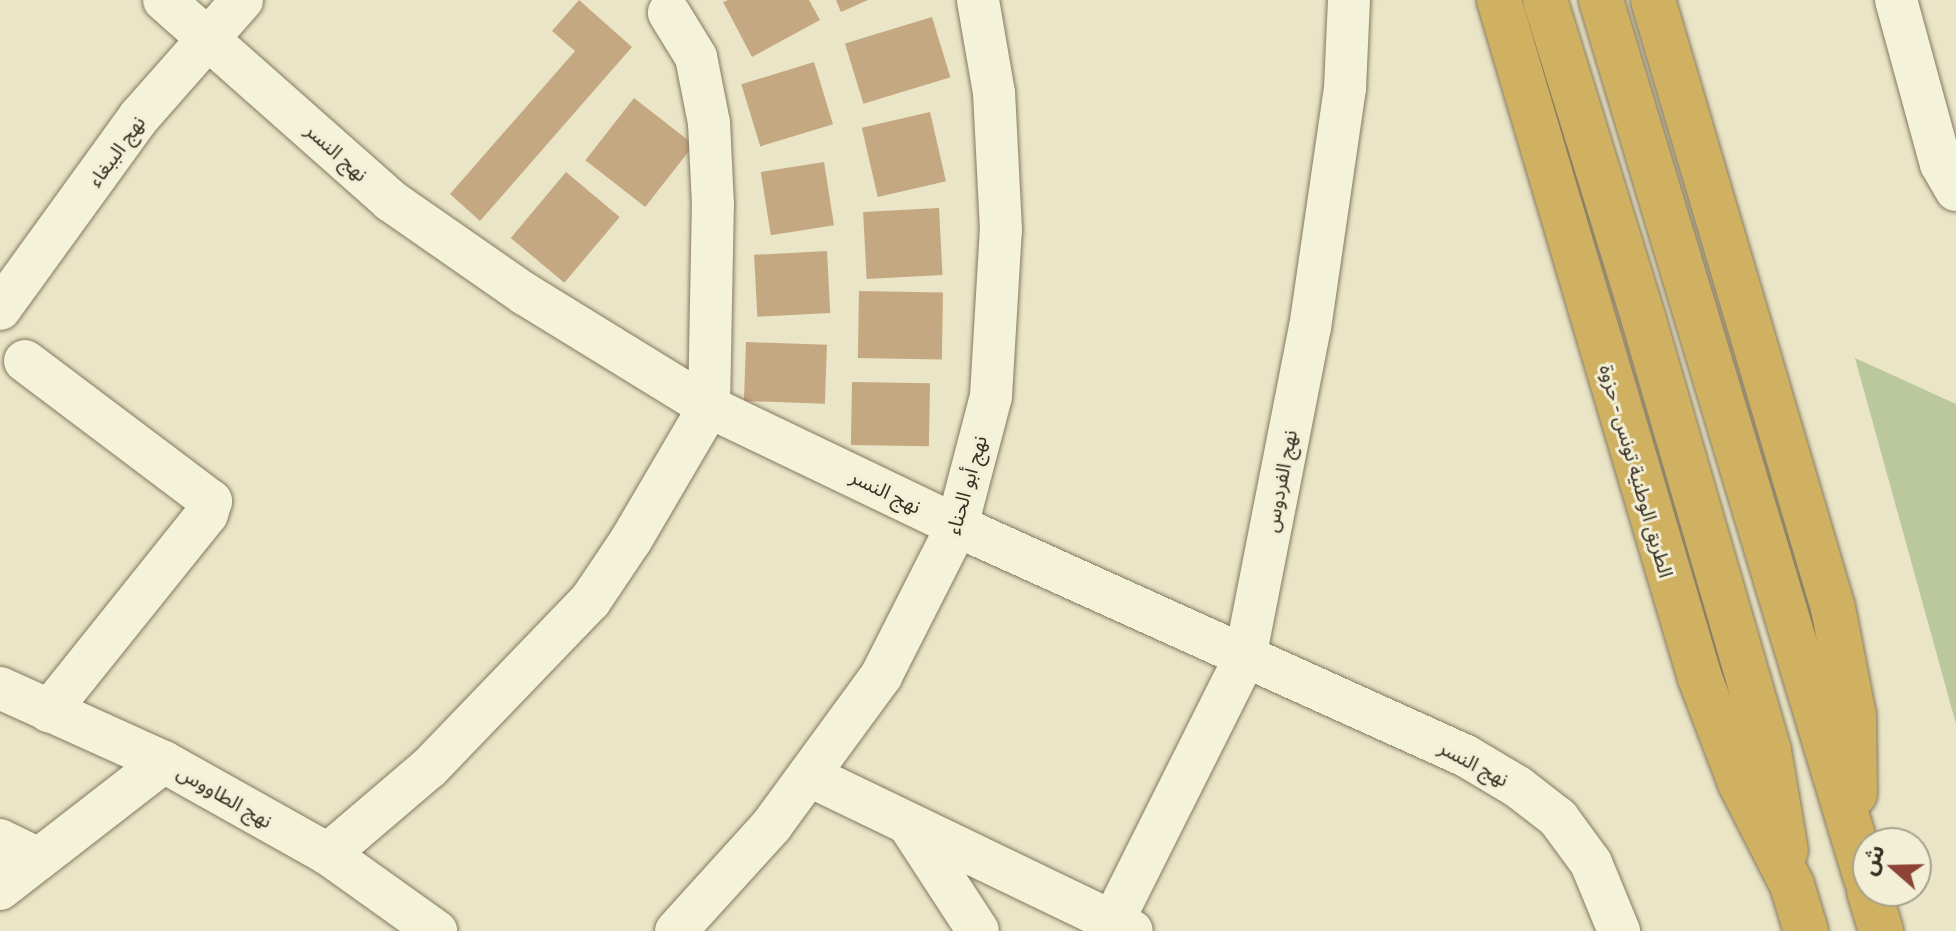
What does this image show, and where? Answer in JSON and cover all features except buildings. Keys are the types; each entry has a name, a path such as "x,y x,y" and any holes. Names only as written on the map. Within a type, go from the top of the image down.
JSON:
{"highway":[{"name":"الطريق الوطنية تونس - حزوة","path":"1499,0 1700,678 1740,783 1792,885 1806,931"},
{"path":"1545,0 1643,317 1769,751 1792,885"},
{"path":"1601,0 1852,833"},
{"path":"1653,0 1847,668 1854,716 1855,797 1859,827"},
{"path":"1874,907 1881,931"}],"street":[{"name":"نهج النسر","path":"164,0 391,201 525,294 709,407 957,526 1466,756 1518,787 1558,818 1591,863 1616,929"},
{"name":"نهج الببغاء","path":"0,309 139,117 242,0"},
{"name":"نهج أبو الحناء","path":"676,931 772,825 881,676 957,526 991,396 1001,230 994,93 978,0"},
{"name":"نهج الفردوس","path":"1117,928 1245,658 1310,328 1345,88 1349,0"},
{"path":"1896,0 1941,164 1956,190"},
{"path":"328,854 430,767 590,601 631,540 709,407 713,205 709,123 696,57 669,13"},
{"path":"25,361 211,501 207,514 49,711"},
{"name":"نهج الطاووس","path":"0,688 164,762 328,854 436,931"},
{"path":"0,889 164,762"},
{"path":"810,776 1117,928"},
{"path":"909,824 978,931"},
{"path":"0,840 39,859"}],"green space":[{"path":"1855,358 1956,404 1956,724"}]}
